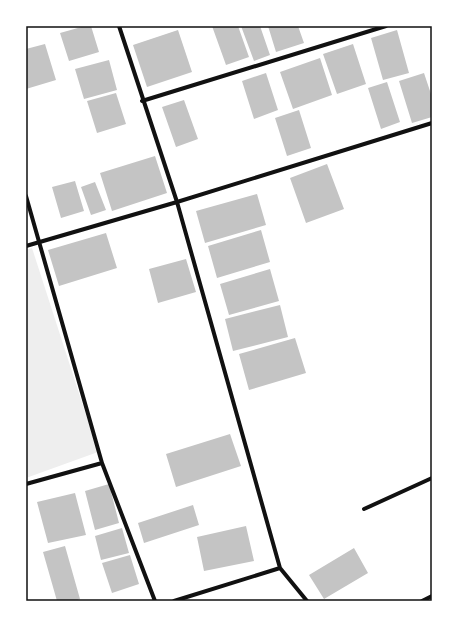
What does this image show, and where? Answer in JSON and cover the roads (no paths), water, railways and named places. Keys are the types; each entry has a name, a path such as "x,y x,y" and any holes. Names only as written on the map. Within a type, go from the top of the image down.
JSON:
{"street":[{"path":"119,26 142,101 177,202 280,568 307,601"},
{"path":"142,101 386,26"},
{"path":"26,246 177,202 432,123"},
{"path":"26,196 102,463 155,601"},
{"path":"26,484 102,463"},
{"path":"364,509 432,478"},
{"path":"174,601 280,568"},
{"path":"422,601 432,596"}]}
